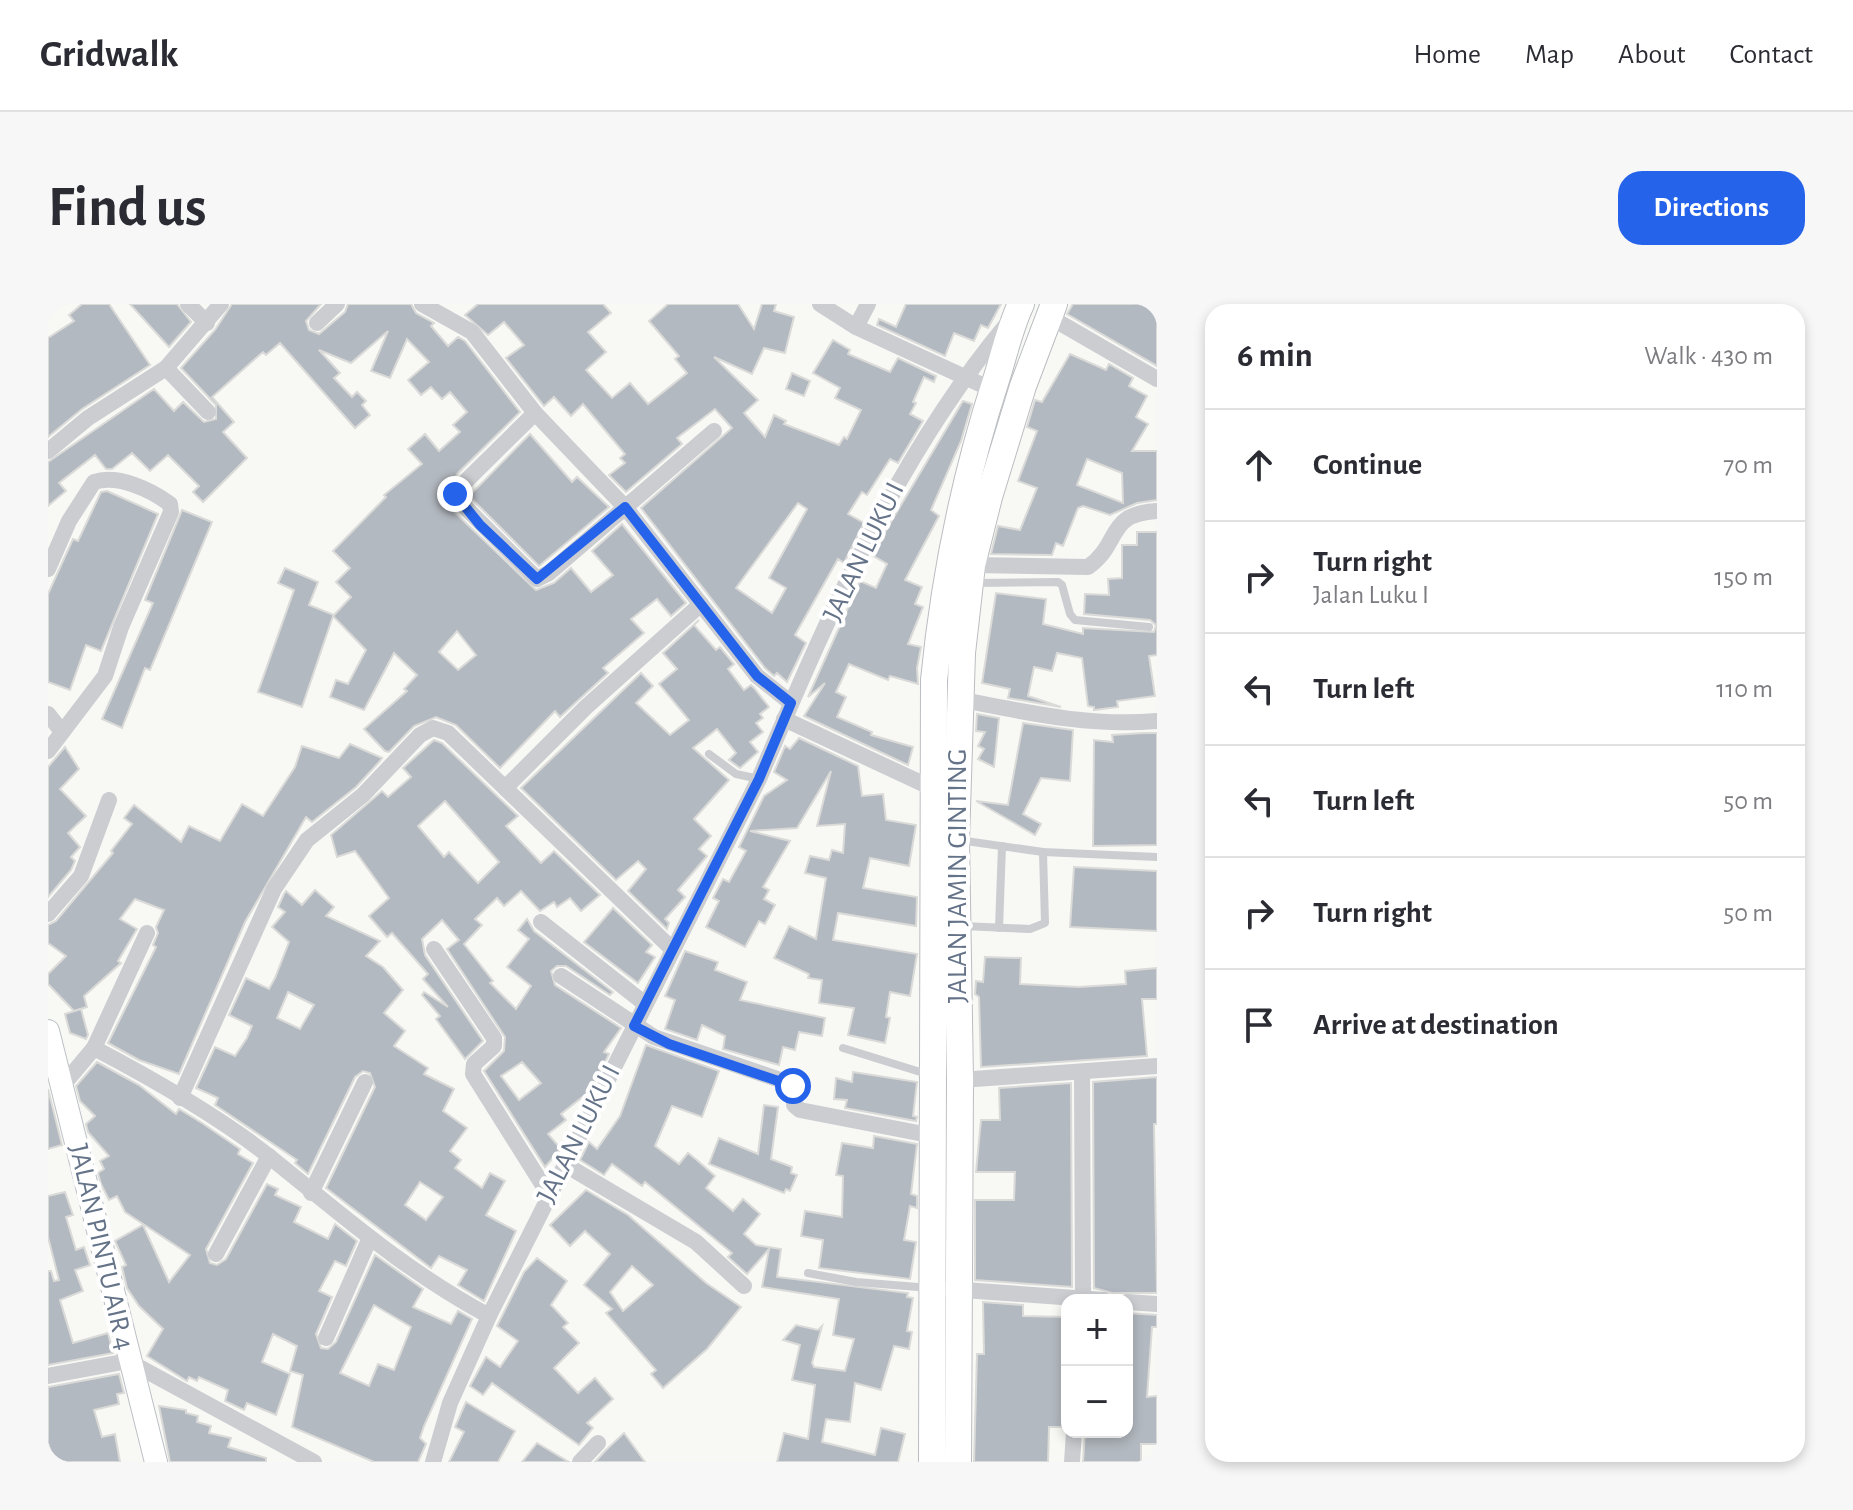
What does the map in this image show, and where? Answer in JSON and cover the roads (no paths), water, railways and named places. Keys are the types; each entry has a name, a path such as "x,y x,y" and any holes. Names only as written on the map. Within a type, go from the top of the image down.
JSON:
{"highway":[{"name":"JALAN JAMIN GINTING","path":"958,1462 959,1290 932,788 934,680 941,607 955,532 993,390 1020,307"},
{"name":"JALAN JAMIN GINTING","path":"932,1462 934,1136 947,1078 958,926 958,699 971,574 1023,386 1051,310"}],"main road":[{"name":"JALAN PINTU AIR 4","path":"48,1031 128,1361 156,1462"}],"street":[{"path":"188,304 207,323"},
{"path":"48,451 88,418 166,368 221,304"},
{"path":"317,323 337,304"},
{"path":"422,304 472,332 535,413 625,507 757,676 791,703"},
{"path":"820,304 856,327 993,390"},
{"path":"856,327 868,304"},
{"name":"JALAN LUKU I","path":"433,1462 450,1403 489,1316 759,779 791,703 899,481 920,443 1020,307"},
{"path":"1051,310 1157,379"},
{"path":"166,368 208,412"},
{"path":"535,413 455,494 480,525 537,579 714,431"},
{"path":"48,549 94,482 99,480 150,491 170,504 171,512 121,627 105,676 48,751"},
{"path":"971,574 1088,567 1107,550 1119,522 1128,515 1157,511"},
{"path":"48,569 69,521"},
{"path":"505,788 586,707 701,604"},
{"path":"958,699 1067,721 1119,724 1157,721"},
{"path":"48,714 62,732"},
{"path":"784,719 932,788"},
{"path":"180,1098 274,889 321,825 363,795 420,735 433,728 448,733 672,949"},
{"path":"48,914 81,876 109,800"},
{"path":"541,922 644,1003"},
{"path":"63,1085 94,1048 147,933"},
{"path":"434,949 494,1038 494,1046 474,1064 473,1074 549,1195"},
{"path":"561,976 634,1026 669,1044 789,1083 794,1091 794,1105 800,1110 934,1136"},
{"path":"94,1048 180,1098 269,1156 369,1240 419,1276 489,1316"},
{"path":"947,1078 1157,1066"},
{"path":"1082,1072 1083,1294"},
{"path":"311,1193 365,1082"},
{"path":"216,1254 269,1156"},
{"path":"564,1164 696,1242 744,1286"},
{"path":"326,1338 369,1240"},
{"path":"932,1288 1061,1297"},
{"path":"1133,1302 1157,1304"},
{"path":"48,1376 128,1361 314,1462"},
{"path":"1072,1462 1074,1438"},
{"path":"580,1462 598,1443"}],"lane":[{"path":"971,574 1058,582 1062,585 1070,614 1075,620 1149,627"},
{"path":"709,754 736,774 759,779"},
{"path":"956,840 1043,852 1157,857"},
{"path":"999,928 1002,846"},
{"path":"958,926 1030,929 1045,923 1043,852"},
{"path":"843,1048 947,1078"},
{"path":"808,1273 856,1282 932,1288"}]}
